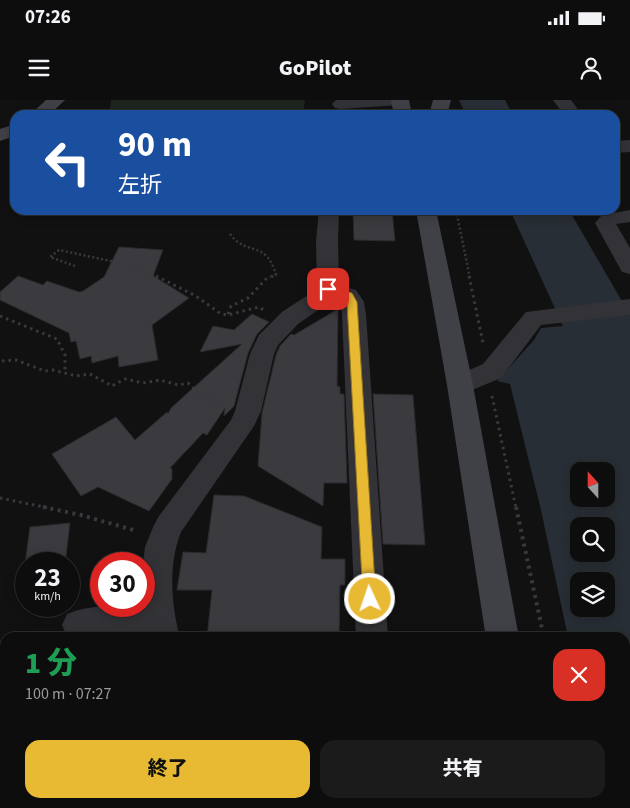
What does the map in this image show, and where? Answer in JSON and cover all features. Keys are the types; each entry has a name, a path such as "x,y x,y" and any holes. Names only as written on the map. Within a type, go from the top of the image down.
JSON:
{"street":[{"path":"45,110 56,100"},
{"path":"340,106 400,100"},
{"path":"78,625 161,626 157,577 160,547 169,525 230,443 246,414 262,354 268,341 285,323 324,296 328,289 329,215"},
{"path":"427,215 460,385 503,632"},
{"path":"630,216 610,219 605,223 630,268"},
{"path":"328,289 348,295 352,302 354,314 372,632"},
{"path":"460,385 492,371 534,318 630,307"}],"path":[{"path":"457,215 543,632"},
{"path":"228,314 231,306 248,298 266,279 276,275 270,259 264,252 239,244 230,234"},
{"path":"75,266 50,257 60,250 134,266 196,296 221,314 259,307 285,323"},
{"path":"0,316 56,339 61,343 68,368 66,373"},
{"path":"2,361 16,360 45,371 53,370 76,376 90,374 112,386 125,379 143,383 160,380 178,385 188,383 201,394 226,408 246,414"},
{"path":"0,498 81,515 164,539"}],"shaded area":[{"path":"111,100 305,100 304,110 110,110"},
{"path":"459,100 505,100 510,110 464,110"},
{"path":"512,215 572,215 630,315 630,632 567,632 541,510 510,384 497,381 534,340 541,328 563,326"}],"building":[{"path":"353,215 392,215 395,241 354,240"},
{"path":"119,247 163,250 153,276 189,298 152,325 158,360 119,367 118,356 92,363 91,356 80,359 76,341 71,342 69,333 0,300 0,292 18,276 43,285 47,281 79,292 83,291 104,277"},
{"path":"338,309 337,386 340,387 340,394 344,394 347,483 324,483 323,506 258,466 262,413 276,355 280,346 291,334 294,335"},
{"path":"252,314 269,322 257,334 248,353 234,406 224,416 225,408 207,435 203,433 170,468 172,469 172,479 149,511 98,487 81,496 52,454 116,417 135,440 167,412 168,414 171,408 242,344 200,352 213,326 234,330"},
{"path":"373,394 413,395 425,545 383,544"},
{"path":"214,495 244,496 322,527 321,559 345,559 345,585 340,585 339,632 208,632 212,590 177,590 183,552 206,553"},
{"path":"70,523 66,552 27,552 30,527"}],"route":[{"path":"328,289 348,295 352,302 354,314 370,599"}]}
